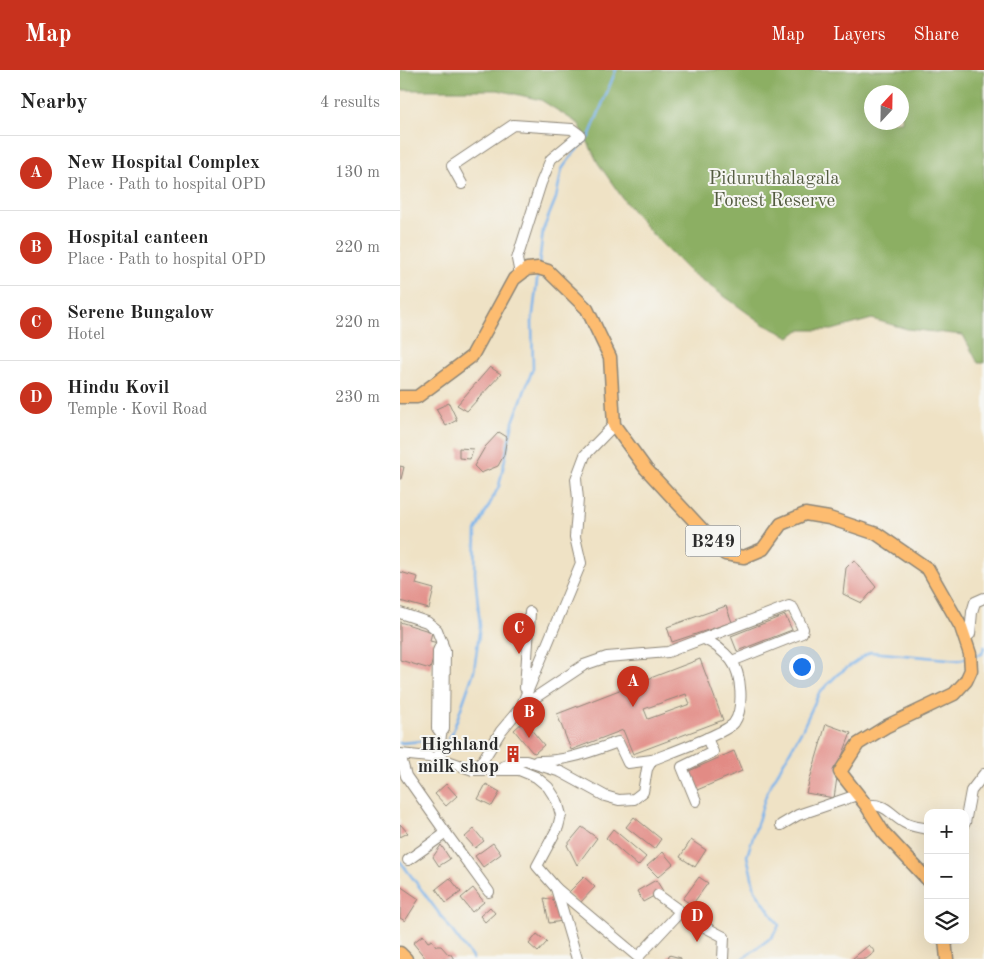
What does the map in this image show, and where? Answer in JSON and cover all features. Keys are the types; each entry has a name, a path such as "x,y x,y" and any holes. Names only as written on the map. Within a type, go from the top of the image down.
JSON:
{"main road":[{"path":"400,397 417,397 472,356 514,278 524,271 538,268 548,271 588,309 610,357 614,425"},
{"name":"B249","path":"614,425 646,469 725,554 744,557 763,549 781,524 805,514 829,518 877,534 928,569 961,627 970,654 971,670 966,681 954,694 887,726 858,744 840,772 866,805 883,832 924,876"},
{"path":"945,944 947,959"},
{"path":"400,953 406,959"}],"street":[{"path":"462,184 452,166 513,125 572,129 580,135 552,159 540,183 517,259 524,271"},
{"path":"473,770 483,760 501,731 521,706 581,563 576,537 578,499 576,479 585,455 614,425"},
{"path":"965,638 970,634 975,602 984,598"},
{"path":"521,706 584,665 607,657 668,652 789,606 793,608 803,629 802,633 732,661"},
{"path":"525,696 530,612"},
{"path":"400,613 427,622 437,630 442,642 438,651 437,728 441,734 439,758"},
{"path":"498,769 518,760 550,761 575,756 618,742 628,763 652,760 707,738 733,724 740,708 740,682 732,661 704,639"},
{"path":"696,801 682,767 712,752 707,738"},
{"path":"490,892 406,776 400,754 439,758 473,770 519,770 536,777 548,787 557,801 561,815 558,827 537,866 556,888 638,957 680,912"},
{"path":"526,760 561,772 605,796 619,800 634,800 643,792 647,769 652,760"},
{"path":"968,809 971,791 984,774"},
{"path":"781,825 798,815 857,794"},
{"path":"866,805 884,807 904,822 924,828"},
{"path":"408,860 446,833"},
{"path":"556,888 577,959"},
{"path":"658,895 695,922 724,937 723,959"}],"green space":[{"name":"Piduruthalagala Forest Reserve","path":"400,70 984,70 984,363 978,363 963,335 907,329 872,319 832,330 799,330 790,337 763,324 689,271 654,236 626,203 598,163 579,124 541,100 498,90 400,90"}],"building":[{"path":"490,367 501,374 467,411 457,405"},
{"path":"449,403 457,420 446,426 436,409"},
{"path":"499,432 507,437 504,455 498,466 481,473 474,466 485,447"},
{"path":"459,448 473,449 470,459 459,458"},
{"path":"400,466 404,467 401,479 400,479"},
{"path":"854,560 876,587 862,603 843,594 846,568"},
{"path":"400,572 418,577 416,584 434,589 429,609 400,601"},
{"path":"726,606 732,622 672,642 667,627"},
{"path":"785,615 792,630 737,651 731,636"},
{"path":"400,622 432,632 430,641 438,643 430,669 400,660"},
{"path":"700,659 723,720 633,754 623,730 571,750 557,714","holes":["686,694 690,704 648,719 644,709"]},
{"path":"524,721 544,745 535,753 532,752 514,730"},
{"path":"826,724 851,733 839,764 834,798 806,793"},
{"name":"Highland milk shop","path":"516,750 517,754 510,757 508,753"},
{"path":"734,751 742,771 697,790 689,771"},
{"path":"446,784 457,796 446,806 435,794"},
{"path":"486,784 500,792 492,806 478,799"},
{"path":"634,817 661,839 654,849 626,827"},
{"path":"400,824 408,833 400,837"},
{"path":"582,827 597,838 577,865 567,845"},
{"path":"474,829 484,841 475,848 465,837"},
{"path":"613,829 646,857 638,866 606,838"},
{"path":"691,840 706,850 695,867 680,857"},
{"path":"493,843 501,854 483,867 475,856"},
{"path":"441,845 450,859 439,866 433,857"},
{"path":"663,852 673,864 658,877 647,866"},
{"path":"584,877 595,887 579,904 568,893"},
{"path":"699,877 708,883 692,905 683,899"},
{"path":"450,878 461,892 446,903 436,889"},
{"path":"656,880 663,891 643,902 637,891"},
{"path":"400,886 419,899 405,921 400,918"},
{"path":"473,888 484,902 472,912 461,898"},
{"path":"544,898 560,901 563,921 549,923"},
{"path":"490,907 495,913 485,922 480,916"},
{"path":"537,934 547,942 538,952 529,944"},
{"path":"423,935 428,942 432,940 436,946 441,946 449,955 450,953 454,959 426,959 413,943"},
{"path":"869,945 875,952 866,959 852,959"},
{"path":"669,955 681,958 681,959 668,959"}],"waterway":[{"path":"539,265 543,230 556,198 562,169 589,137 616,70"},
{"path":"448,738 452,734 474,671 480,626 475,573 476,531 499,486 513,422 533,368 532,322 538,273"},
{"path":"974,656 982,654 984,647"},
{"path":"742,959 772,937 779,925 755,890 747,856 767,792 803,728 819,693 838,674 870,652 959,660 966,658"},
{"path":"400,743 423,741"},
{"path":"400,861 473,959"}],"place":[{"name":"Serene Bungalow","path":"519,654"},
{"name":"New Hospital Complex","path":"633,707"},
{"name":"Hospital canteen","path":"529,738"},
{"name":"Highland milk shop","path":"513,754"},
{"name":"Hindu Kovil","path":"697,942"}]}
